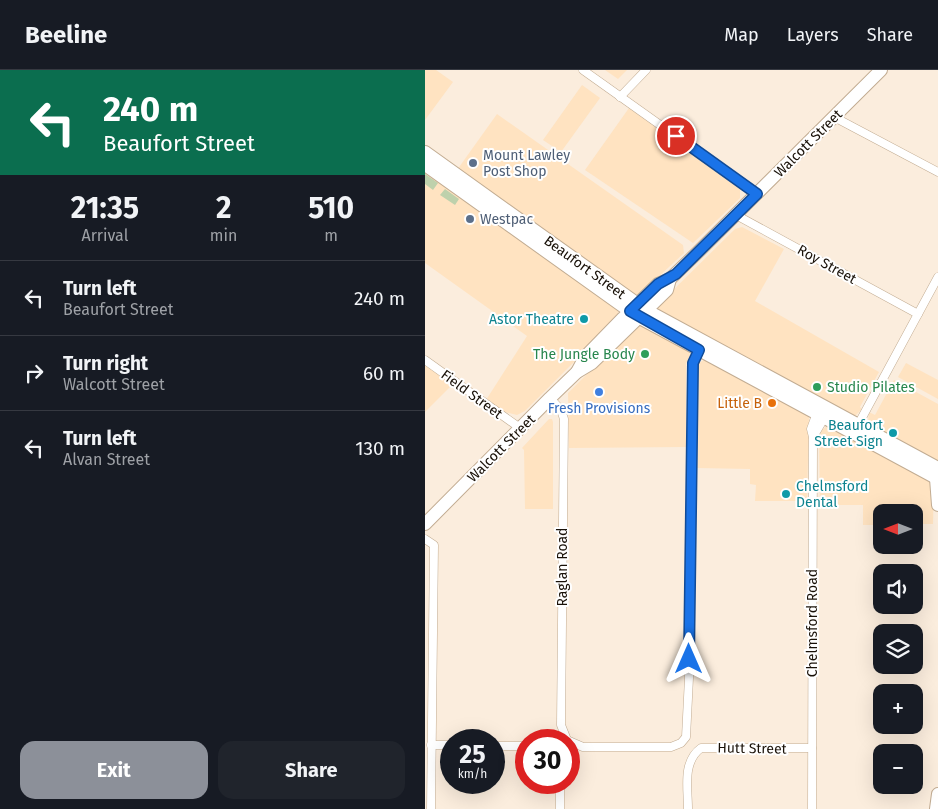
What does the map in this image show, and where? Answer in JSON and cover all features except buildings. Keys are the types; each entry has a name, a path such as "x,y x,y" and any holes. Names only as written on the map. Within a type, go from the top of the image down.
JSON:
{"main road":[{"name":"Walcott Street","path":"425,524 577,372 585,356 638,311 667,290 670,279 881,70"},
{"name":"Beaufort Street","path":"425,152 638,311 937,475"},
{"name":"Beaufort Street","path":"425,165 638,311 699,350 823,411 858,425 937,475"},
{"path":"937,475 938,505"},
{"path":"936,809 938,794"}],"street":[{"path":"583,70 757,194"},
{"path":"620,97 647,70"},
{"path":"834,117 938,172"},
{"name":"Roy Street","path":"736,214 918,314"},
{"path":"858,425 938,277"},
{"path":"580,746 671,747 681,743 688,729 692,372 693,363 699,350"},
{"name":"Field Street","path":"425,360 520,428"},
{"name":"Raglan Road","path":"550,398 561,410 564,419 562,729"},
{"name":"Chelmsford Road","path":"811,809 813,437 823,411"},
{"path":"425,540 434,545 431,809"},
{"path":"431,745 440,745"},
{"name":"Hutt Street","path":"688,809 688,766 693,754 701,748 812,748"},
{"path":"560,794 560,809"}],"shaded area":[{"path":"425,70 436,70 453,82 425,120"},
{"path":"605,70 627,70 618,79"},
{"path":"582,85 600,98 561,152 543,140"},
{"path":"629,108 740,189 740,198 693,243 585,170"},
{"path":"497,114 683,245 684,253 641,293 634,295 457,170"},
{"path":"425,170 618,309 618,318 525,411 517,415 505,412 486,400 527,336 425,263"},
{"path":"742,227 784,249 755,301 879,372 860,407 862,409 856,415 853,416 658,309 659,304 735,229"},
{"path":"641,325 689,351 690,357 686,363 686,447 569,448 568,393 635,326"},
{"path":"425,360 455,382 425,412"},
{"path":"704,360 809,415 807,501 755,501 756,485 750,484 750,469 697,468 698,370 699,363"},
{"path":"906,363 938,380 938,399 898,377"},
{"path":"894,380 938,404 938,463 868,424 869,412 875,415"},
{"path":"549,419 552,419 553,422 553,509 525,509 524,450 522,448"},
{"path":"827,426 831,426 931,479 934,485 933,524 923,524 923,504 873,504 873,525 863,525 863,505 820,505 819,437 822,430"}],"green space":[{"path":"425,174 438,183 433,190 425,184"},
{"path":"445,189 459,199 455,205 440,195"}],"place":[{"name":"Mount Lawley Post Shop","path":"473,163"},
{"name":"Westpac","path":"470,219"},
{"name":"Astor Theatre","path":"584,319"},
{"name":"The Jungle Body","path":"645,354"},
{"name":"Studio Pilates","path":"817,387"},
{"name":"Fresh Provisions","path":"599,392"},
{"name":"Little B","path":"772,403"},
{"name":"Beaufort Street Sign","path":"893,433"},
{"name":"Chelmsford Dental","path":"786,494"}],"route":[{"path":"676,136 757,194 676,274 658,284 630,311 699,350 693,363 689,659"}]}
